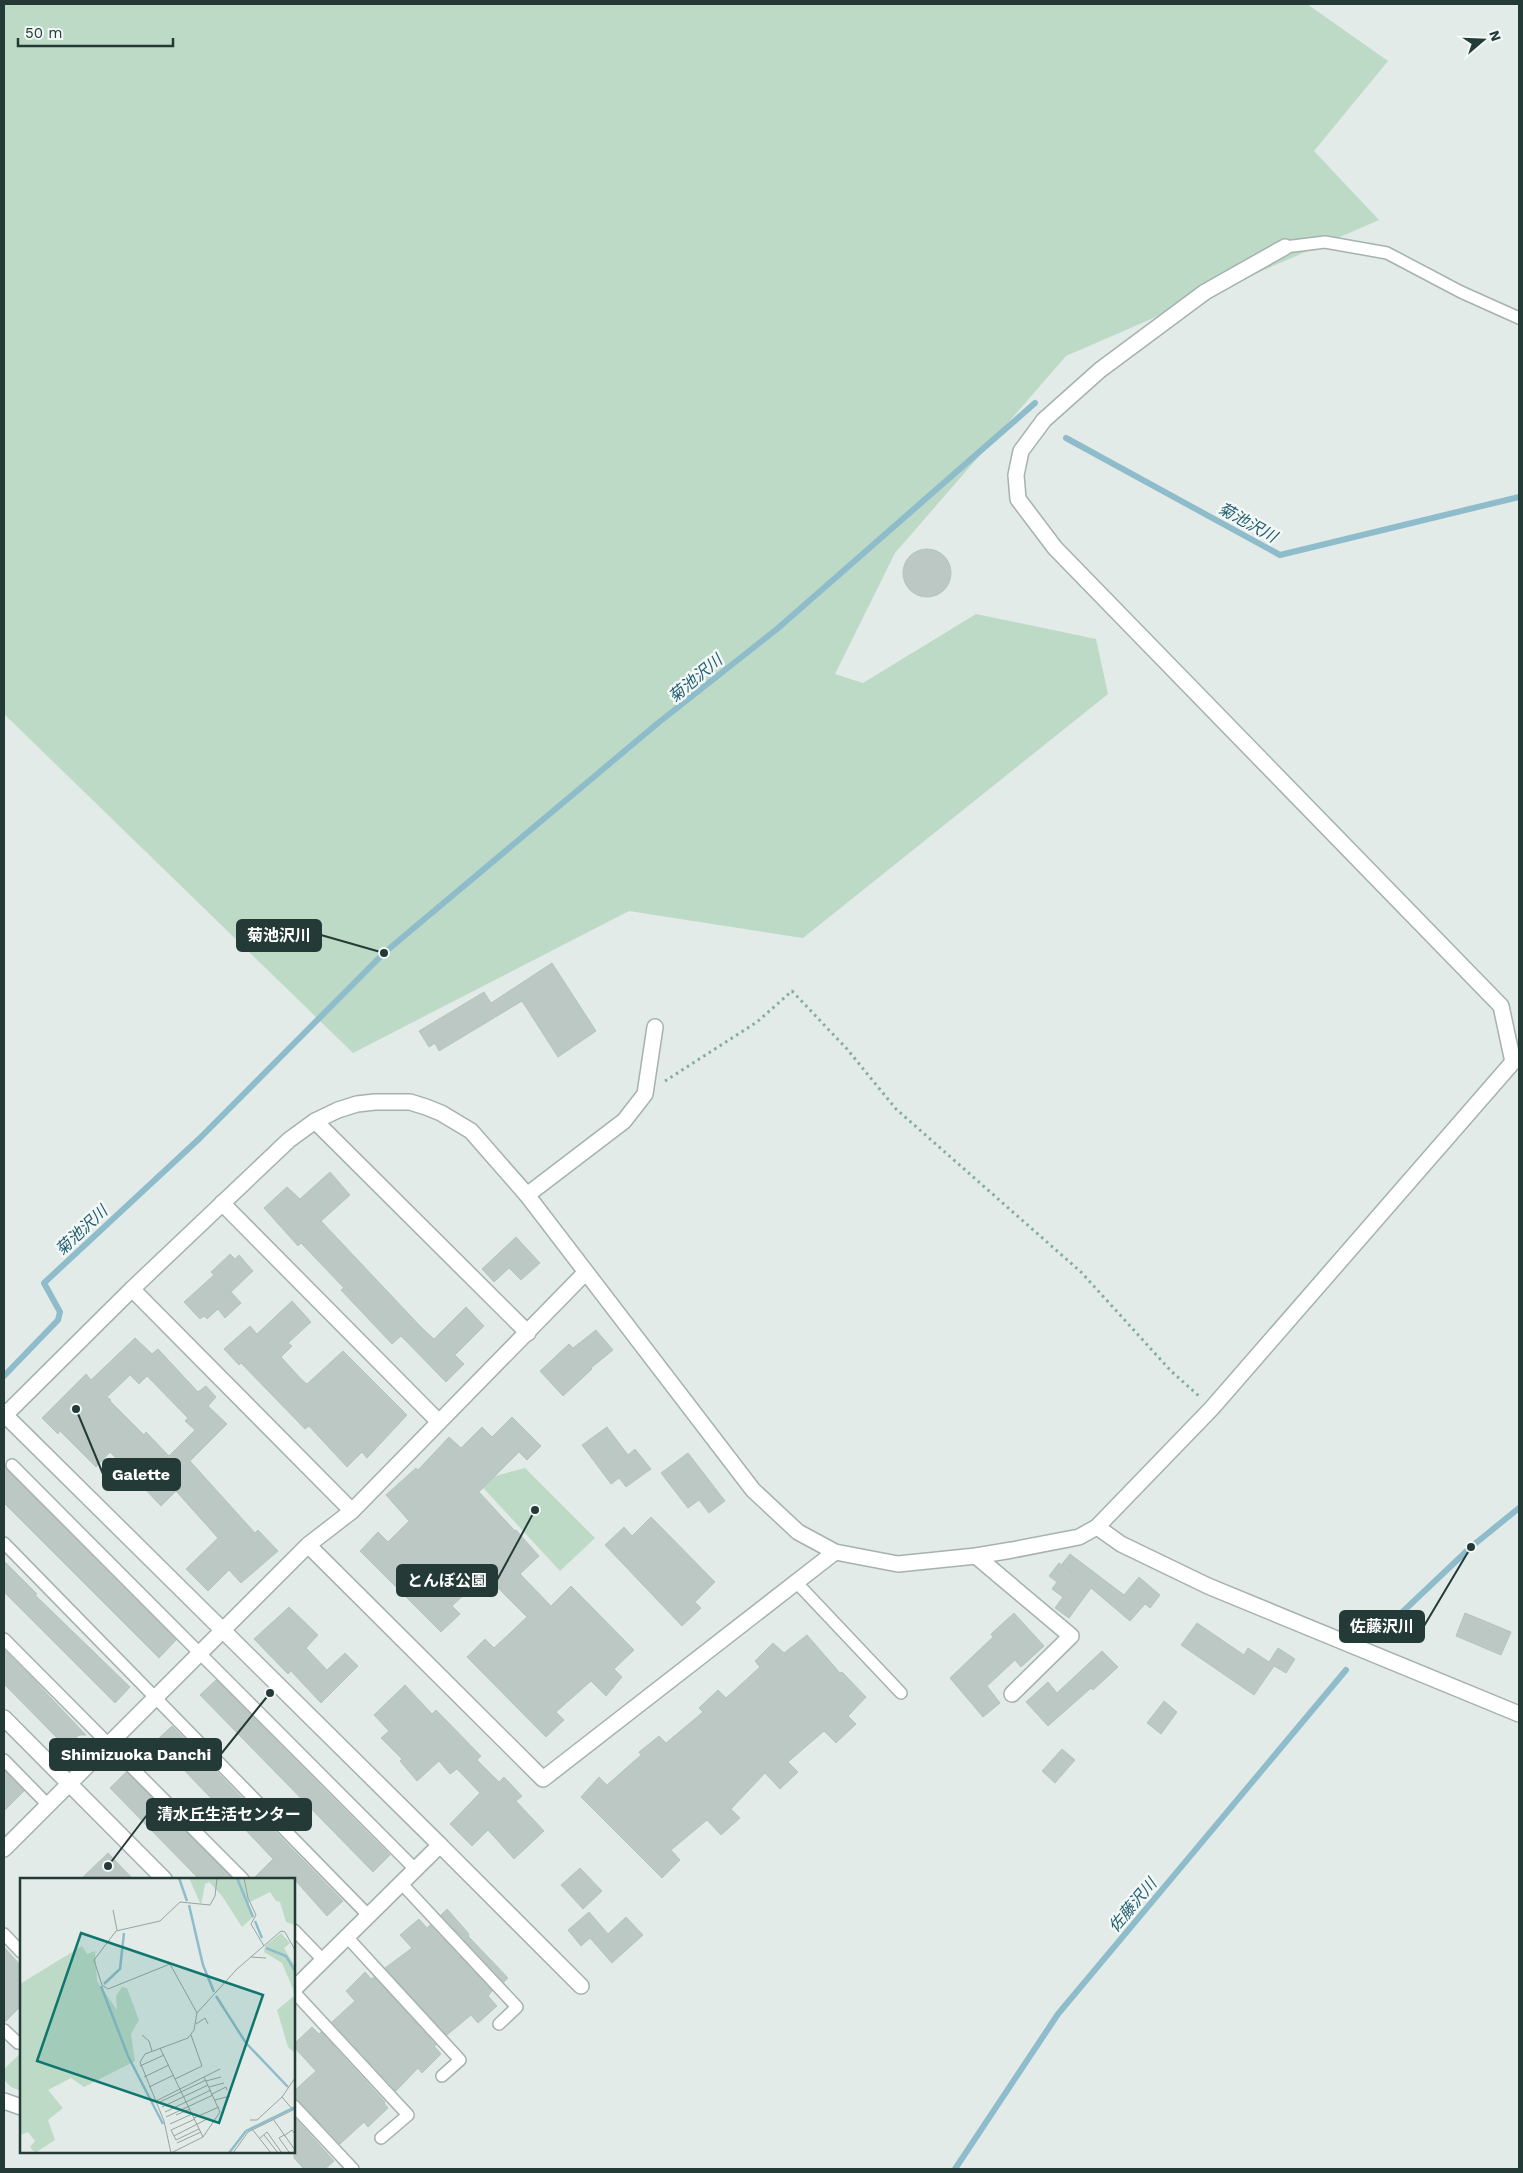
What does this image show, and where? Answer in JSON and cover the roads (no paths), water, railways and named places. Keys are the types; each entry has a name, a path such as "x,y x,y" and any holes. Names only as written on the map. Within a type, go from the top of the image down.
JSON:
{"street":[{"path":"581,1986 224,1630 4,1415 132,1289 289,1140 315,1121 357,1104 410,1102 441,1113 471,1131 526,1195 753,1490 798,1532 835,1552 898,1564 976,1556 1079,1538 1097,1527 1212,1408 1513,1062 1501,1006 1055,548 1018,499 1016,475 1020,451 1044,420 1100,370 1205,292 1284,247"},
{"path":"526,1195 624,1122 645,1094 655,1027"},
{"path":"315,1121 528,1333"},
{"path":"222,1203 440,1422"},
{"path":"4,1848 157,1698 308,1545 352,1511 586,1272"},
{"path":"132,1289 352,1511"},
{"path":"1097,1527 1121,1544 1208,1586 1519,1714"},
{"path":"308,1545 543,1779 835,1552"},
{"path":"976,1556 1071,1636 1012,1694"},
{"path":"4,1718 163,1878"},
{"path":"295,1989 440,1844"},
{"path":"4,2101 20,2107"}],"lane":[{"path":"1284,247 1325,242 1387,253 1461,292 1519,318"},
{"path":"12,1465 415,1869"},
{"path":"4,1543 368,1915"},
{"path":"796,1582 901,1693"},
{"path":"4,1639 242,1878"},
{"path":"4,1760 48,1805"},
{"path":"401,1883 517,2007 499,2024"},
{"path":"295,1931 323,1960"},
{"path":"4,1934 20,1951"},
{"path":"346,1937 460,2060 442,2076"},
{"path":"295,1991 408,2115 381,2138"},
{"path":"4,2030 18,2043"},
{"path":"295,2107 353,2169"}],"waterway":[{"name":"菊池沢川","path":"4,1376 58,1320 60,1312 44,1283 200,1138 384,953 658,723 777,629 1035,403"},
{"name":"菊池沢川","path":"1066,438 1280,555 1519,497"},
{"name":"佐藤沢川","path":"1375,1638 1471,1547 1519,1508"},
{"name":"佐藤沢川","path":"955,2169 1058,2014 1346,1670"}],"place":[{"name":"菊池沢川","path":"384,953"},
{"name":"Galette","path":"76,1409"},
{"name":"とんぼ公園","path":"535,1510"},
{"name":"佐藤沢川","path":"1471,1547"},
{"name":"Shimizuoka Danchi","path":"270,1693"},
{"name":"清水丘生活センター","path":"108,1866"}]}
